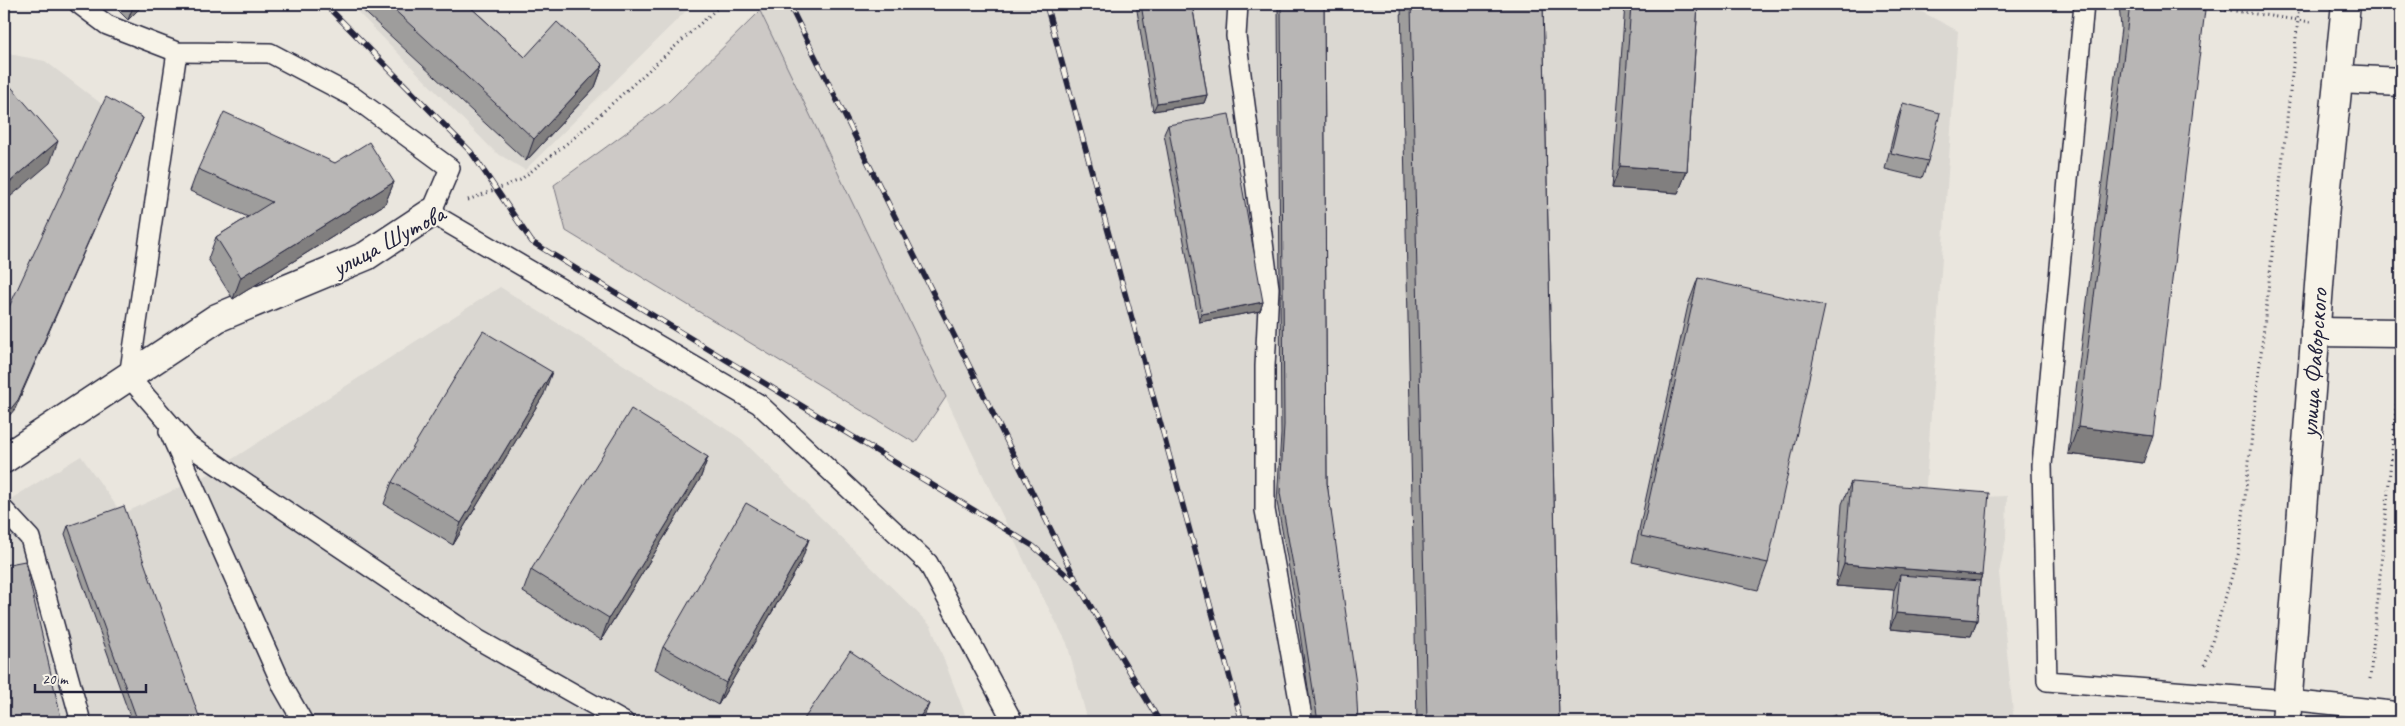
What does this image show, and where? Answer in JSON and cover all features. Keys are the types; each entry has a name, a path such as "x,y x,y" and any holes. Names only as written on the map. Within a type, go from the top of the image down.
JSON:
{"street":[{"name":"улица Фаворского","path":"2288,711 2315,332 2345,15"},
{"path":"2339,79 2401,82"},
{"name":"улица Шутова","path":"4,459 217,318 366,256 431,213"},
{"path":"2315,332 2401,333"}],"lane":[{"path":"79,4 107,25 177,52 270,53 352,96 450,168 431,213 759,404 928,563 1013,722"},
{"path":"1238,4 1236,36 1268,288 1265,366 1265,510 1303,722"},
{"path":"2084,4 2042,465 2047,680 2196,692 2288,711 2368,708 2401,712"},
{"path":"177,52 129,377 188,445 477,639 624,722"},
{"path":"162,414 283,688 303,722"},
{"path":"4,510 30,538 81,722"}],"path":[{"name":"улица Шутова","path":"431,213 520,180 575,137 722,4"},
{"path":"2196,692 2240,552 2298,20 2298,4"},
{"path":"2196,5 2298,20 2345,15"},
{"path":"2368,708 2400,366"}],"shaded area":[{"path":"350,4 693,4 525,170 495,152"},
{"path":"768,4 1907,4 1958,31 1925,499 2007,496 2006,539 1999,573 2014,722 1088,722 1067,643 1030,573 760,11"},
{"path":"760,11 946,397 915,443 566,231 554,185 668,102"},
{"path":"4,53 45,61 103,105 4,320"},
{"path":"500,287 740,438 931,626 968,722 4,722 4,503 81,456 122,514 209,474"}],"building":[{"path":"388,4 467,4 525,57 557,22 603,65 534,139"},
{"path":"1141,4 1192,4 1207,95 1157,103"},
{"path":"1281,4 1324,4 1327,483 1356,684 1358,722 1318,722 1299,598 1280,493 1284,425"},
{"path":"1411,4 1543,4 1559,722 1427,722"},
{"path":"1631,4 1698,4 1687,171 1620,166"},
{"path":"2130,4 2152,4 2205,10 2153,436 2078,427"},
{"path":"2152,4 2204,4 2204,10"},
{"path":"6,81 58,141 4,187 4,83"},
{"path":"106,97 143,118 18,400 4,417 4,318"},
{"path":"1903,103 1940,113 1928,161 1891,153"},
{"path":"224,112 335,163 369,142 394,182 241,277 216,237 272,202 198,169"},
{"path":"1229,114 1263,302 1202,314 1168,125"},
{"path":"1698,278 1825,306 1768,563 1641,536"},
{"path":"483,331 552,372 461,523 392,482"},
{"path":"631,409 708,457 609,618 531,570"},
{"path":"1851,482 1989,493 1982,575 1844,564"},
{"path":"746,503 809,539 726,683 663,647"},
{"path":"124,506 201,722 138,722 68,526"},
{"path":"25,561 62,722 4,722 4,565"},
{"path":"1900,575 1980,581 1977,620 1896,613"},
{"path":"850,651 929,704 916,722 802,722"},
{"path":"1836,715 1838,722 1811,722"},
{"path":"1998,716 2000,722 1979,722"}],"railway":[{"path":"325,4 471,152 532,242 1033,546 1078,585 1160,722"},
{"path":"789,4 1076,580"},
{"path":"1046,4 1242,722"}]}
